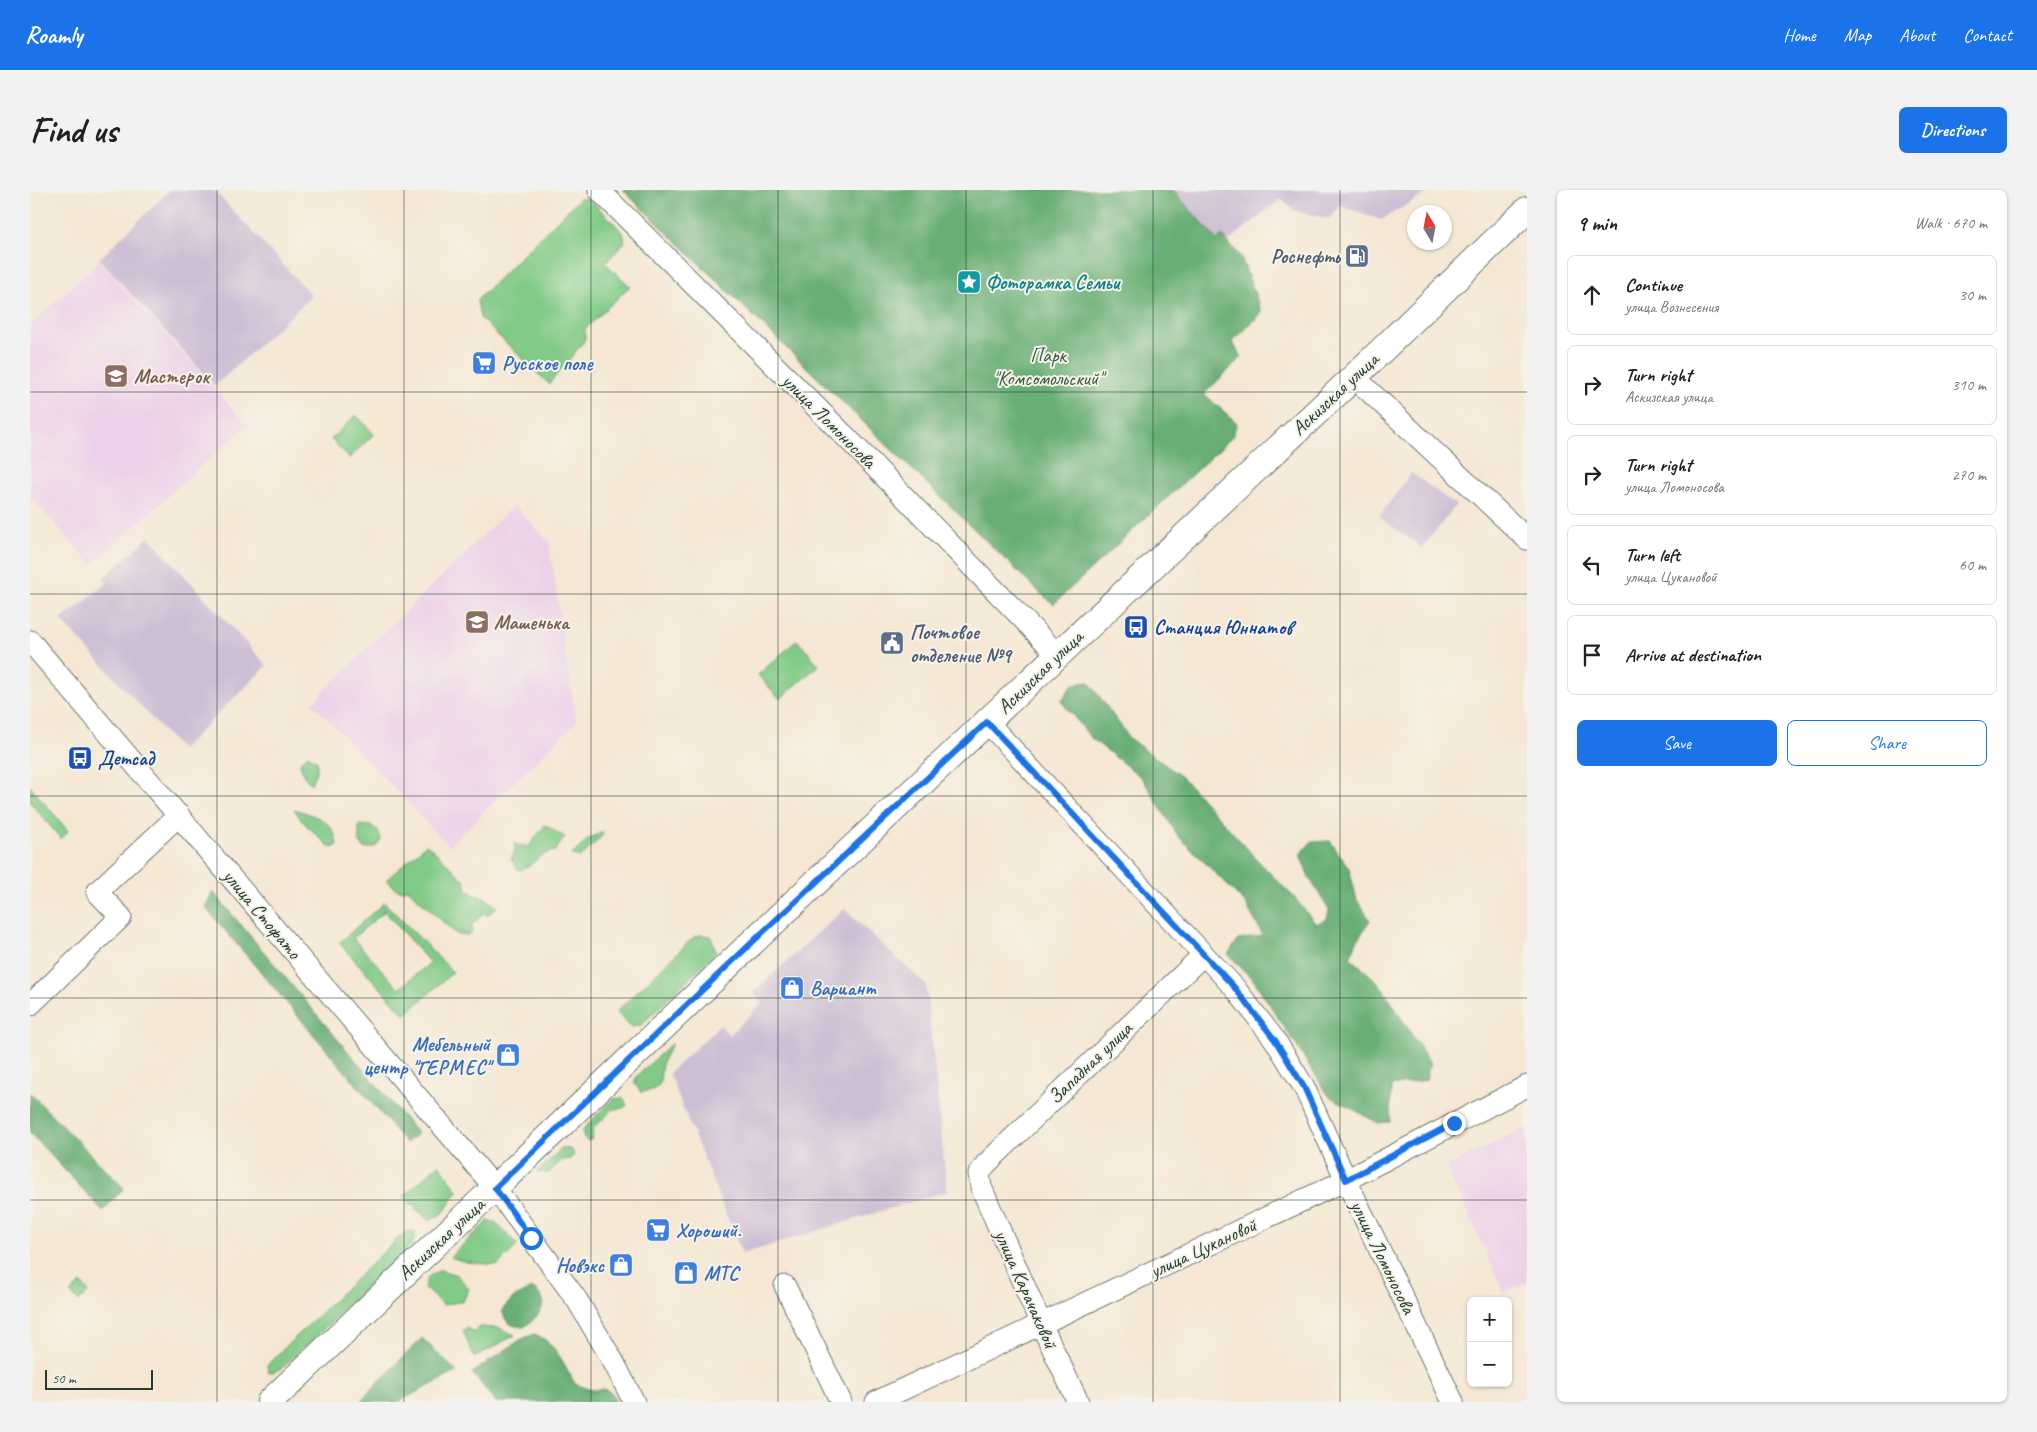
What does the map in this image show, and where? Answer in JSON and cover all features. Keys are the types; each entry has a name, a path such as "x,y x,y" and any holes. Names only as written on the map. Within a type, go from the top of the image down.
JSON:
{"main road":[{"name":"Аскизская улица","path":"270,1402 776,919 1354,377 1527,210"}],"street":[{"name":"улица Ломоносова","path":"600,190 849,440 1057,654"},
{"path":"1354,377 1527,539"},
{"name":"улица Стофато","path":"30,640 495,1188 577,1300 613,1361 634,1402"},
{"name":"улица Ломоносова","path":"987,722 1234,987 1275,1040 1304,1087 1346,1180 1453,1402"},
{"path":"30,1004 121,917 97,892 179,816"},
{"name":"Западная улица","path":"979,1174 993,1157 1203,955"},
{"name":"улица Цукановой","path":"876,1402 1346,1180 1527,1086"},
{"name":"улица Карачаковой","path":"979,1174 981,1187 1041,1324 1078,1402"},
{"path":"785,1286 840,1402"}],"shaded area":[{"path":"170,190 214,190 312,296 215,386 99,259"},
{"path":"1173,190 1432,190 1381,220 1341,206 1329,219 1293,210 1281,199 1229,241 1223,236 1217,240"},
{"name":"Мастерок","path":"99,261 247,425 92,565 30,496 30,326"},
{"path":"1411,473 1456,505 1422,548 1379,517"},
{"name":"Машенька","path":"514,505 549,542 576,722 449,846 312,703"},
{"path":"149,537 267,666 181,750 61,620 107,583 104,578"},
{"path":"844,909 926,985 947,1191 742,1254 669,1073 720,1025 729,1035 763,1003 753,993"},
{"path":"1527,1127 1527,1282 1504,1292 1446,1167"}],"green space":[{"name":"Парк \"Комсомольский\"","path":"623,190 1173,190 1217,240 1223,236 1241,257 1262,313 1232,342 1242,357 1204,394 1237,423 1232,437 1054,604 1038,591"},
{"path":"580,198 591,200 623,232 625,242 605,263 630,286 585,329 585,340 549,384 480,318 477,300"},
{"path":"356,415 374,434 349,458 331,439"},
{"path":"797,640 819,665 780,699 758,675"},
{"path":"1089,682 1130,739 1182,777 1262,865 1293,896 1316,924 1327,919 1329,910 1309,877 1300,855 1311,842 1330,841 1349,868 1357,900 1370,920 1350,957 1379,983 1430,1063 1426,1080 1391,1086 1390,1122 1378,1123 1329,1096 1255,982 1228,954 1238,940 1263,936 1246,904 1178,836 1142,778 1091,738 1061,701 1073,684"},
{"path":"308,755 317,761 317,769 311,784 303,775 300,762"},
{"path":"30,786 68,831 61,839 30,802"},
{"path":"294,809 317,817 329,825 336,838 337,846 331,848 302,821"},
{"path":"359,825 370,826 378,830 381,839 376,846 364,848 359,841"},
{"path":"545,825 565,837 555,851 543,855 528,866 518,870 511,859 515,851 514,844 528,847"},
{"path":"602,832 604,834 581,857 572,855 587,840"},
{"path":"427,844 464,880 467,889 474,895 484,897 497,907 487,916 484,913 471,926 473,930 469,935 455,933 406,887 404,890 398,890 386,880"},
{"path":"213,892 418,1134 406,1143 205,907"},
{"path":"384,902 453,972 405,1015 339,943 379,907 384,912 353,938 399,989 430,963 380,906"},
{"path":"701,935 711,936 716,952 641,1025 632,1027 616,1012 694,937"},
{"path":"672,1043 663,1061 660,1083 655,1089 641,1092 634,1083 637,1076"},
{"path":"30,1093 124,1188 103,1211 30,1133"},
{"path":"623,1098 627,1105 624,1108 613,1109 593,1128 592,1139 588,1141 583,1137 583,1129 613,1099"},
{"path":"561,1149 572,1150 574,1155 570,1159 562,1160 549,1173 537,1172"},
{"path":"439,1164 458,1191 444,1212 429,1221 403,1197"},
{"path":"488,1221 495,1222 518,1245 498,1265 466,1262 450,1257"},
{"path":"413,1231 416,1235 411,1246 281,1369 268,1372 267,1365 395,1241 405,1232"},
{"path":"440,1270 457,1275 469,1289 463,1301 443,1305 424,1288 428,1277"},
{"path":"81,1283 89,1292 79,1301 70,1293"},
{"path":"531,1288 542,1298 542,1308 539,1313 524,1327 509,1323 502,1310 512,1299"},
{"path":"479,1327 499,1328 515,1335 474,1358 463,1330 467,1328 475,1333"},
{"path":"534,1334 541,1337 553,1348 575,1384 592,1390 604,1389 612,1393 616,1402 496,1402 472,1373 520,1340"},
{"path":"422,1338 457,1372 397,1402 359,1402"}],"place":[{"name":"Роснефть","path":"1357,256"},
{"name":"Фоторамка Семьи","path":"969,282"},
{"name":"Русское поле","path":"484,363"},
{"name":"Мастерок","path":"116,376"},
{"name":"Машенька","path":"477,622"},
{"name":"Станция Юннатов","path":"1136,627"},
{"name":"Почтовое отделение №9","path":"892,643"},
{"name":"Детсад","path":"80,758"},
{"name":"Вариант","path":"792,988"},
{"name":"Мебельный центр \"ГЕРМЕС\"","path":"508,1055"},
{"name":"Хороший.","path":"658,1230"},
{"name":"Новэкс","path":"621,1265"},
{"name":"МТС","path":"686,1273"}],"route":[{"path":"531,1238 495,1188 762,933 987,722 1234,987 1275,1040 1304,1087 1346,1180 1454,1123"}]}
